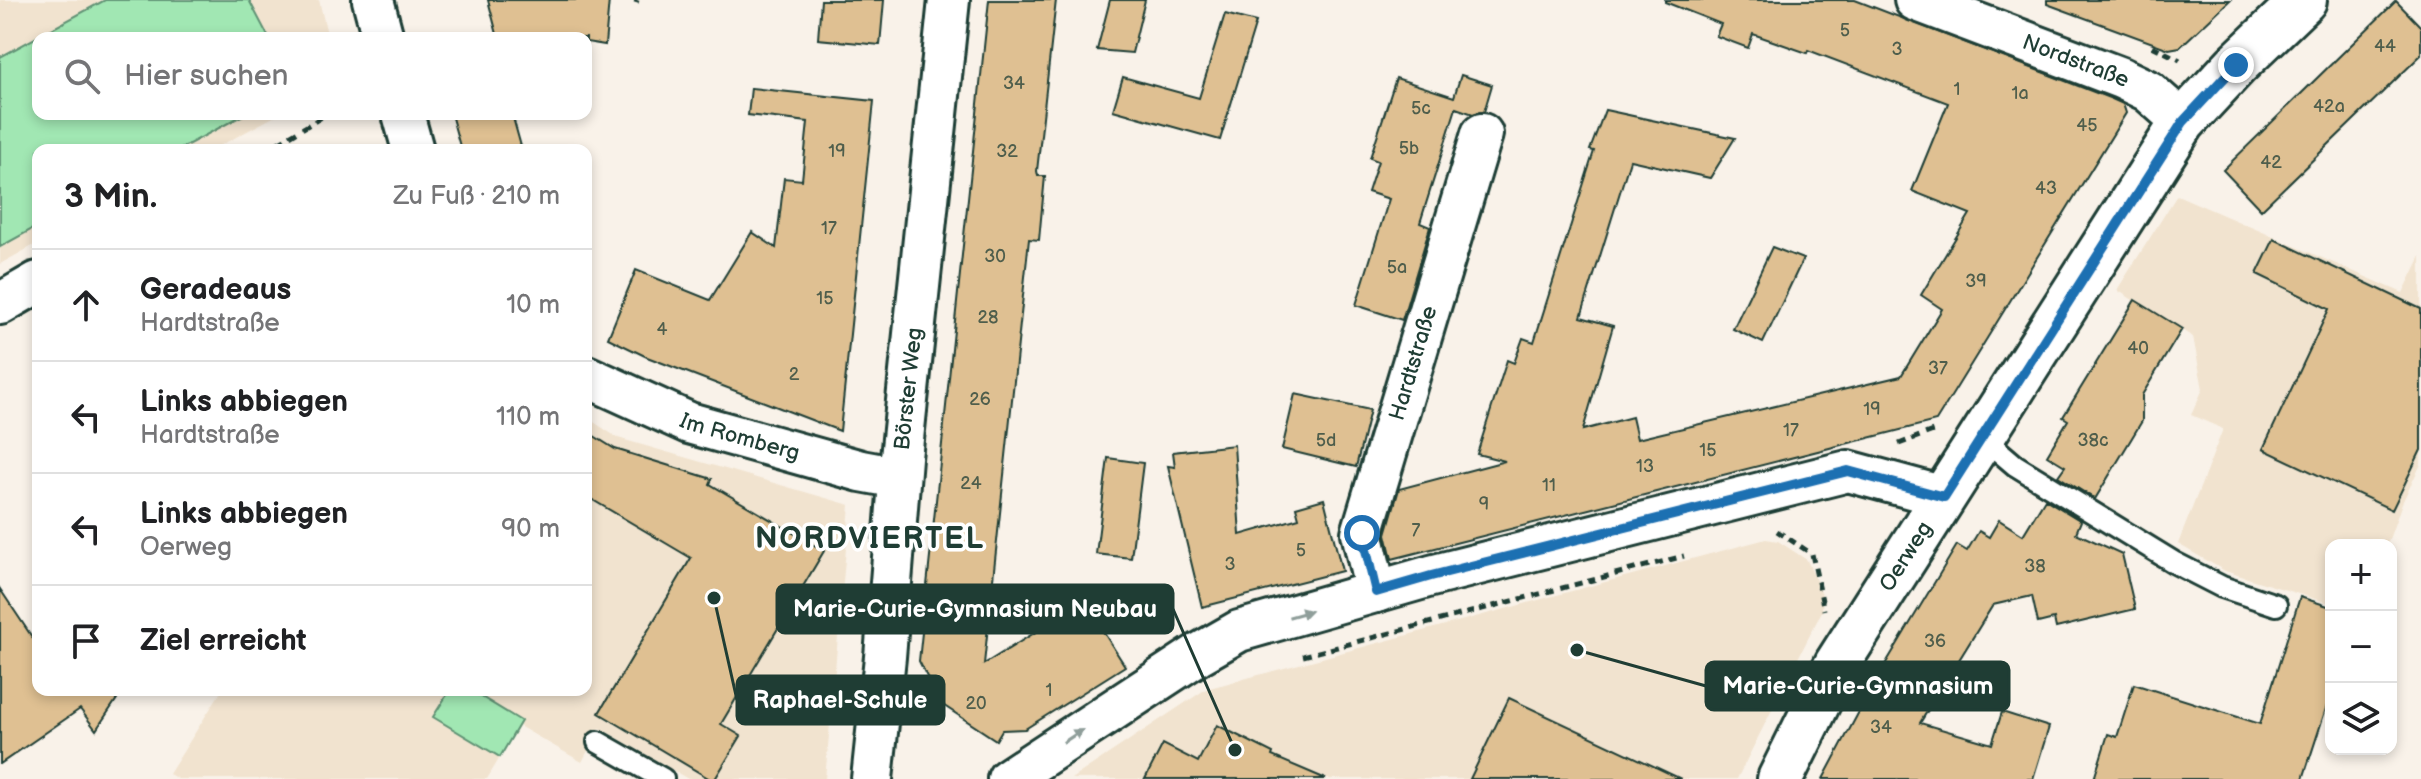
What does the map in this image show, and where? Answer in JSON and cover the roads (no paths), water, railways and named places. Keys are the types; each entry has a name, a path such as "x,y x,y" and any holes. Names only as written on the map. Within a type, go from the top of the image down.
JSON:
{"main road":[{"name":"Oerweg","path":"1780,779 1837,664 2183,122 2236,65 2304,0"}],"street":[{"path":"373,0 381,32"},
{"name":"Börster Weg","path":"872,779 899,478 949,0"},
{"name":"Nordstraße","path":"1915,0 2121,78 2148,91 2183,122"},
{"path":"405,120 411,144"},
{"name":"Hardtstraße","path":"1376,592 1362,533 1482,134"},
{"path":"0,304 32,285"},
{"name":"Im Romberg","path":"592,379 689,423 861,471 899,478"},
{"path":"1008,779 1197,655 1239,631 1446,572 1848,471 1944,497"}],"lane":[{"path":"1981,436 2015,465 2175,563 2222,587 2276,605"},
{"path":"598,742 663,779"}],"place":[{"name":"Raphael-Schule","path":"714,598"},
{"name":"Marie-Curie-Gymnasium","path":"1577,650"},
{"name":"Marie-Curie-Gymnasium Neubau","path":"1235,750"}],"district":[{"name":"NORDVIERTEL","path":"870,539"}]}
